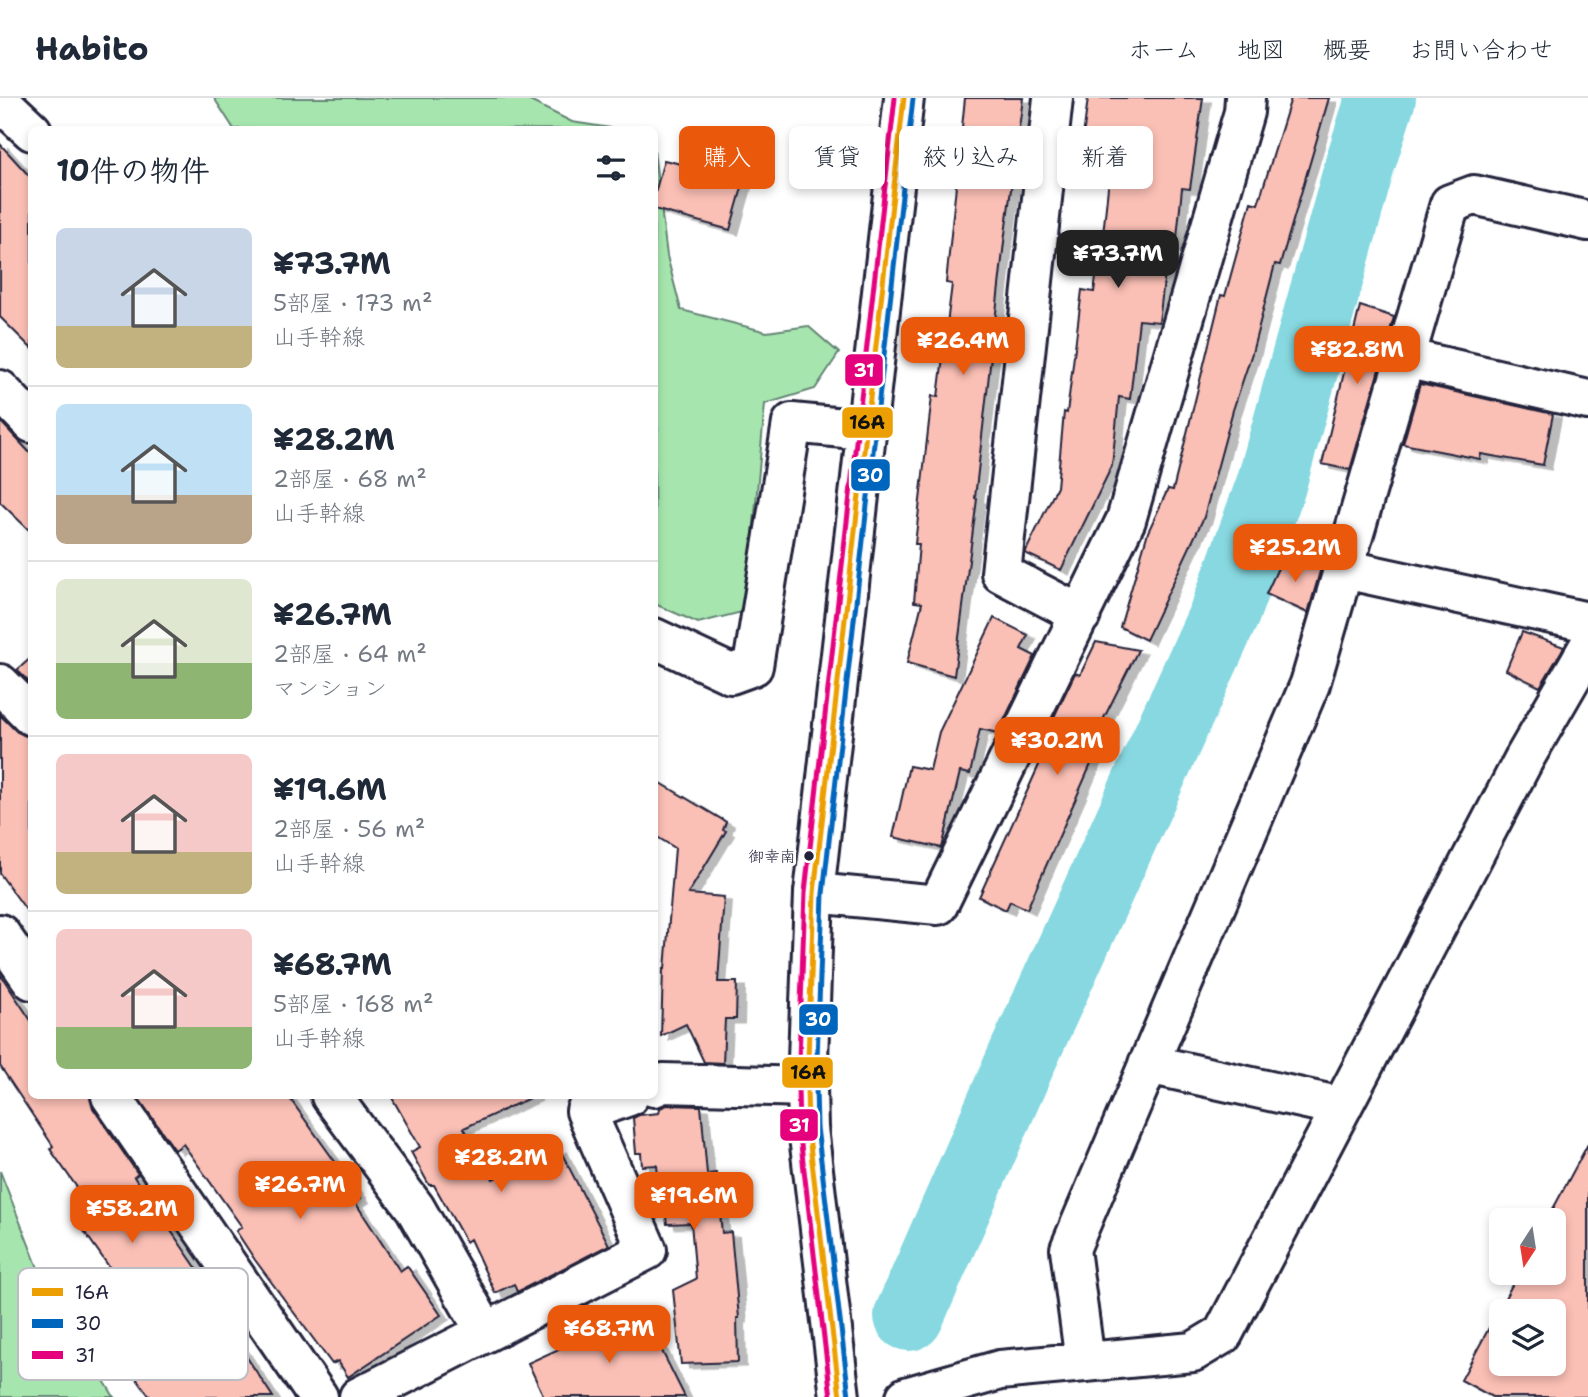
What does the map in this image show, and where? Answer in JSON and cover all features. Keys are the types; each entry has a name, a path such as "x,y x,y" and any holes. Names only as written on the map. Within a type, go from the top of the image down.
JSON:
{"street":[{"path":"840,1397 808,1128 814,893 864,430 904,98"},
{"path":"1053,98 1001,573 1081,615"},
{"path":"814,893 938,905 1126,520 1244,112 1245,98"},
{"path":"0,101 28,127"},
{"path":"1085,1362 1070,1249 1310,684 1450,204 1474,195 1588,222"},
{"path":"1405,358 1588,400"},
{"path":"0,390 28,419"},
{"path":"658,640 731,674 753,666 792,423 864,430"},
{"path":"1344,569 1588,622"},
{"path":"906,1397 1000,1370 1193,1352 1223,1334 1524,759 1588,648"},
{"path":"0,684 28,712"},
{"path":"0,934 28,974"},
{"path":"1148,1064 1342,1107"},
{"path":"658,1085 663,1083 807,1087"},
{"path":"113,1099 229,1268"},
{"path":"333,1099 415,1208 485,1331"},
{"path":"359,1397 648,1250 586,1111 620,1099"},
{"path":"248,1295 318,1397"}],"green space":[{"path":"214,98 524,98 572,122 598,126 232,126"},
{"path":"658,183 667,256 681,310 767,332 808,326 839,353 815,389 765,404 746,611 698,623 658,605"},
{"path":"0,1171 38,1268 18,1268 18,1380 104,1380 114,1397 0,1397"}],"building":[{"path":"965,98 1023,98 1019,126 962,126"},
{"path":"1088,98 1203,98 1190,189 1182,188 1176,248 1168,247 1159,322 1139,320 1130,399 1119,397 1112,466 1061,570 1025,553 1057,487 1064,412 1067,413 1082,290 1094,292 1108,189 1153,189 1153,126 1084,126"},
{"path":"1291,98 1329,98 1280,265 1275,264 1204,517 1146,640 1120,627 1148,532 1168,489 1173,490 1221,295 1225,296 1251,202 1258,204"},
{"path":"0,144 28,175 28,345 0,317"},
{"path":"664,160 679,164 679,189 742,189 730,230 658,210 658,182"},
{"path":"956,189 1011,189 977,499 954,676 907,663 922,603 914,602 919,544 915,544 932,396 938,397 952,284 946,283"},
{"path":"1360,306 1394,317 1350,470 1322,464"},
{"path":"1420,384 1553,414 1543,465 1481,454 1480,459 1403,444"},
{"path":"0,421 28,451 28,529 0,502"},
{"path":"1283,557 1321,568 1308,613 1266,594"},
{"path":"994,618 1028,635 1021,649 1035,656 998,733 980,729 970,774 960,772 942,848 893,837 909,766 930,770 939,732"},
{"path":"1522,632 1564,647 1540,687 1506,670"},
{"path":"1096,642 1138,650 1096,734 1103,737 1027,909 1010,901 1006,910 979,897 1048,744 1042,742 1075,673 1080,675"},
{"path":"28,660 28,681 17,670"},
{"path":"0,715 17,732 28,736 28,912 0,874"},
{"path":"658,781 726,822 723,830 726,831 688,894 724,897 718,982 737,982 736,1019 725,1019 723,1063 704,1062 686,1024 661,1036 663,969 675,848 658,837"},
{"path":"0,974 28,1016 28,1099 91,1099 93,1108 138,1174 134,1177 197,1268 110,1268 79,1224 95,1213 50,1149 53,1146 0,1066"},
{"path":"139,1099 290,1099 361,1198 355,1202 400,1271 407,1266 441,1315 348,1377 338,1361 332,1364 255,1260 236,1231 242,1227 183,1144 175,1150"},
{"path":"393,1099 527,1099 464,1128 493,1179 559,1148 609,1245 517,1292 514,1284 495,1293 470,1239 466,1242 434,1185 429,1185 411,1152 420,1147"},
{"path":"667,1105 701,1106 707,1174 716,1173 722,1233 731,1232 739,1318 738,1362 681,1364 673,1290 696,1279 691,1223 667,1224 664,1202 660,1203 657,1165 642,1166 641,1153 636,1153 633,1118 659,1113 660,1108"},
{"path":"1588,1144 1588,1397 1492,1397 1461,1380 1489,1328 1489,1376 1566,1376 1566,1299 1504,1299 1512,1285 1566,1285 1566,1208 1553,1208"},
{"path":"642,1311 685,1397 544,1397 528,1363"},
{"path":"248,1359 273,1397 150,1397 138,1380 248,1380"}],"waterway":[{"path":"909,1316 1023,1056 1226,610 1271,485 1381,98"}],"transit line":[{"name":"31","path":"831,1397 799,1128 805,892 895,98"},
{"name":"16A","path":"840,1397 808,1128 814,893 904,98"},
{"name":"30","path":"849,1396 817,1127 823,894 913,99"}],"place":[{"name":"御幸南","path":"809,856"}]}
